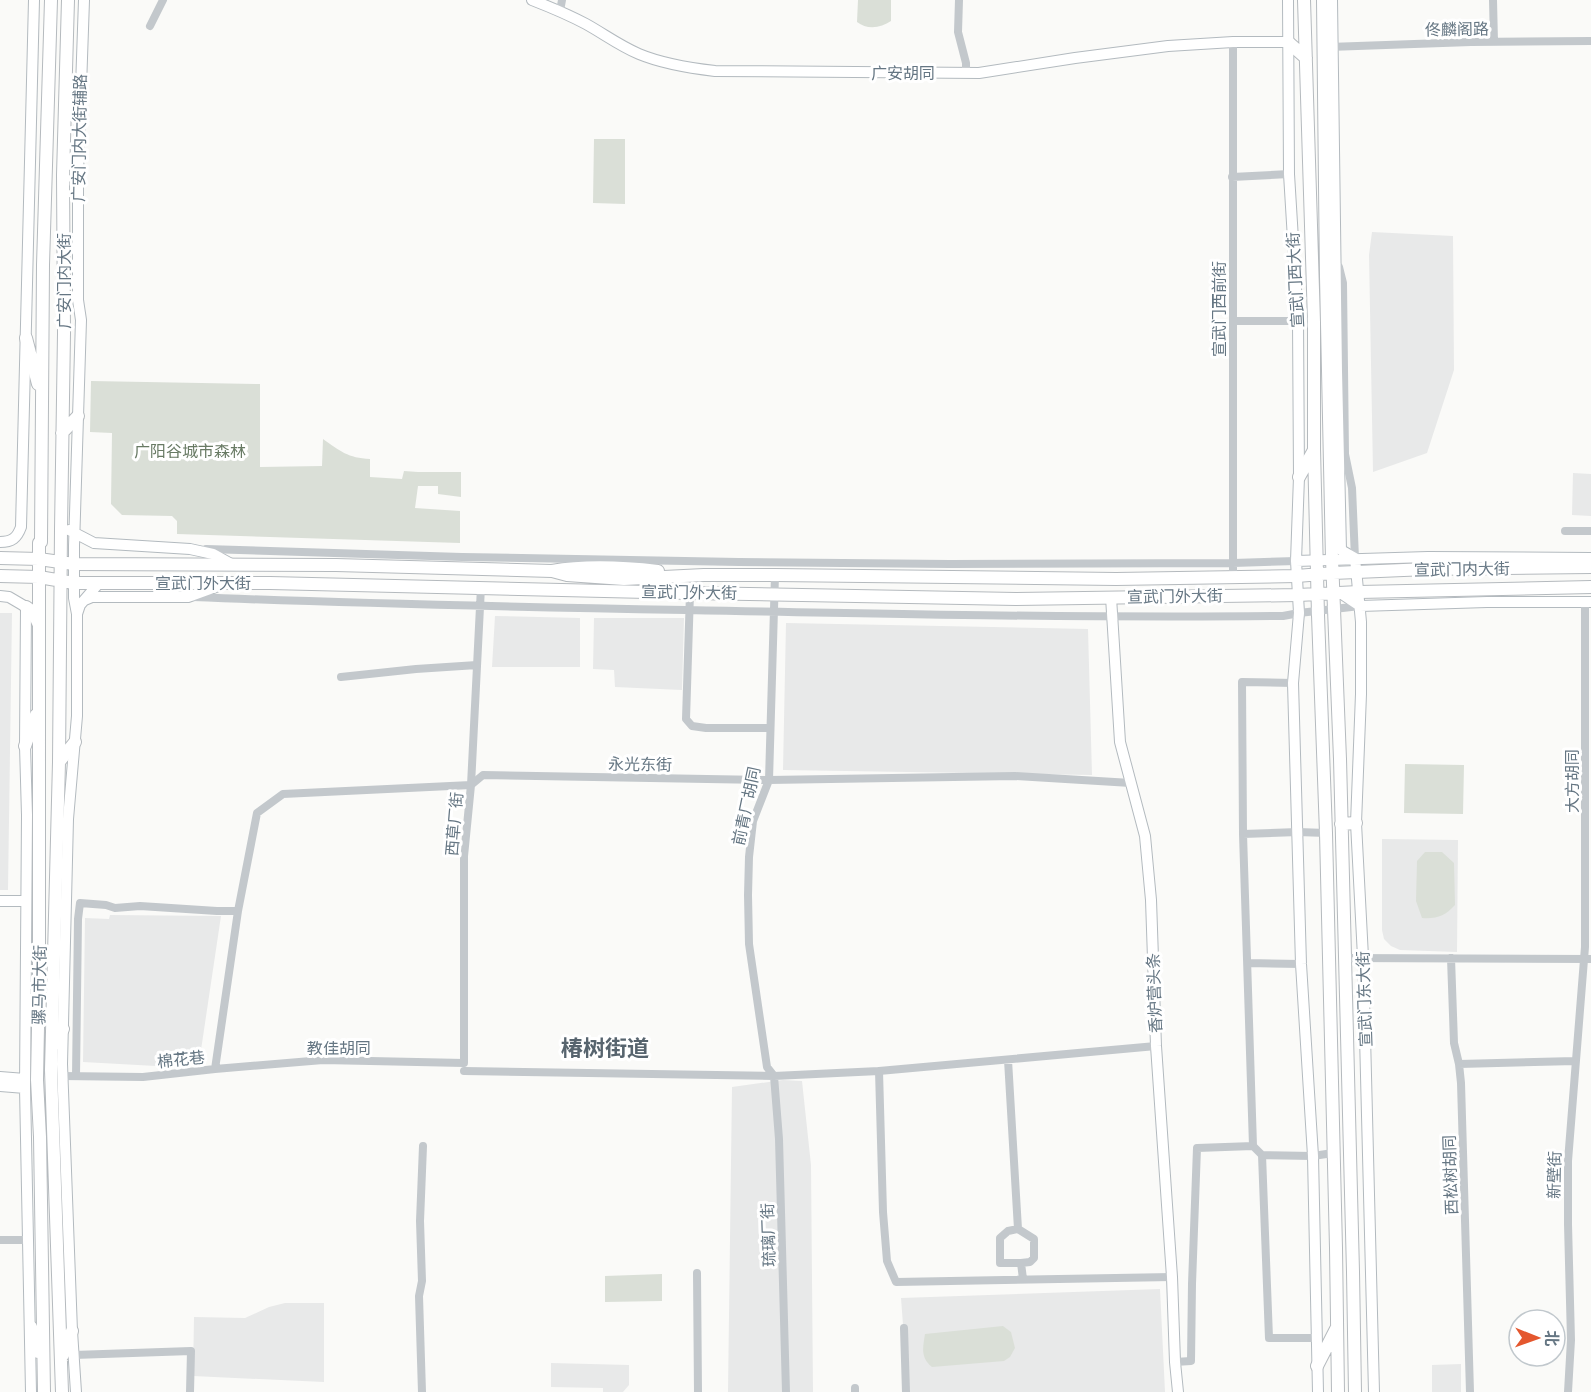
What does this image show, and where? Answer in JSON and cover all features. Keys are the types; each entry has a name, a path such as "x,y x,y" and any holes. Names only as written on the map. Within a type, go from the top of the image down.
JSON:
{"main road":[{"name":"广安门内大街","path":"39,577 45,195 51,0"},
{"name":"广安门内大街","path":"61,580 63,175 68,0"},
{"name":"宣武门西大街","path":"1304,0 1314,322 1314,449 1318,594"},
{"name":"宣武门西大街","path":"1323,0 1329,47 1332,559 1336,592"},
{"path":"1288,42 1306,58"},
{"path":"26,338 42,404"},
{"path":"62,433 78,416"},
{"path":"1299,477 1314,449"},
{"name":"宣武门外大街","path":"0,558 39,559 74,564 348,565 552,571 567,575 624,579 775,574 1116,579 1233,570 1297,576 1333,573"},
{"name":"宣武门内大街","path":"1333,573 1427,569 1591,567"},
{"name":"宣武门外大街","path":"0,576 99,583 481,587 1016,599 1298,595 1336,592"},
{"name":"骡马市大街","path":"39,577 37,1080 44,1392"},
{"name":"骡马市大街","path":"61,580 59,762 51,1048 62,1392"},
{"name":"宣武门内大街","path":"1336,592 1591,587"},
{"name":"宣武门东大街","path":"1336,592 1334,613 1340,759 1354,1392"},
{"name":"宣武门东大街","path":"1318,594 1326,833 1338,1392"},
{"path":"26,607 33,612 40,626"},
{"path":"25,746 40,705"},
{"path":"59,762 75,742"},
{"path":"1341,824 1356,823"},
{"path":"55,917 65,940"},
{"path":"51,1048 63,1029"},
{"path":"31,1327 43,1366"},
{"path":"1317,1366 1336,1328"},
{"path":"61,1362 72,1331"}],"street":[{"path":"5,542 14,539 21,527 33,0"},
{"name":"广安门内大街辅路","path":"74,582 74,564 80,535 75,519 81,320 78,290 78,174 84,0"},
{"path":"150,26 164,0"},
{"name":"广安胡同","path":"532,0 561,5 587,25 639,54 691,68 735,72 979,73 1168,46 1233,42 1288,42"},
{"path":"959,0 958,32 966,63 966,73"},
{"name":"宣武门西大街","path":"1288,0 1289,174 1298,321 1299,477 1296,561 1299,613"},
{"name":"宣武门西大街","path":"1329,47 1332,0"},
{"path":"1493,0 1494,42"},
{"name":"佟麟阁路","path":"1329,47 1591,41"},
{"name":"宣武门西前街","path":"1233,42 1233,570"},
{"path":"1232,177 1289,174"},
{"name":"宣武门西大街","path":"1331,255 1337,371 1341,550"},
{"name":"宣武门西大街","path":"1331,255 1343,283 1346,454 1352,488 1355,558"},
{"path":"1233,321 1314,322"},
{"path":"61,525 94,543 190,549 627,561 1233,570 1296,561 1355,558 1591,558"},
{"path":"1565,531 1591,531"},
{"path":"190,549 213,554 233,565"},
{"path":"1332,559 1341,550 1355,558"},
{"name":"宣武门东大街","path":"1355,558 1360,606 1361,694 1356,823 1363,957 1374,1392"},
{"name":"前青厂胡同","path":"774,1076 767,1067 749,944 749,857 753,821 769,780 775,574"},
{"path":"74,582 77,614"},
{"path":"77,614 80,605 99,583"},
{"path":"188,597 226,583"},
{"name":"西草厂街","path":"464,1067 464,856 471,784 481,587"},
{"path":"1524,588 1541,602"},
{"path":"1336,592 1360,606"},
{"path":"690,593 686,719 692,726 706,728 770,728"},
{"path":"0,596 9,597 26,607"},
{"path":"85,600 92,597 188,597 773,613 1112,618 1283,616 1360,606 1588,602"},
{"name":"香炉营头条","path":"1111,597 1120,742 1145,836 1149,878 1156,1046 1178,1392"},
{"name":"大方胡同","path":"1588,602 1588,960"},
{"name":"骡马市大街","path":"26,607 25,1083 31,1392"},
{"path":"1299,613 1293,683 1301,964 1313,1156 1318,1392"},
{"name":"骡马市大街","path":"75,1392 62,1076 68,819 75,742 77,614"},
{"path":"341,677 477,665"},
{"path":"1293,683 1242,682 1253,1146 1262,1155 1269,1338 1317,1338"},
{"name":"永光东街","path":"238,910 257,813 283,794 471,784 483,776 769,780 1015,776 1131,783"},
{"path":"1244,834 1326,833"},
{"path":"0,901 26,901"},
{"path":"76,1076 80,903 115,908 140,906 217,911 238,910"},
{"name":"棉花巷","path":"62,1076 143,1077 215,1069 238,910"},
{"path":"1345,958 1588,960"},
{"name":"西松树胡同","path":"1451,958 1454,1043 1459,1064 1470,1392"},
{"name":"新壁街","path":"1568,1392 1571,1333 1568,1161 1575,1061 1588,960"},
{"path":"1248,963 1301,964"},
{"name":"教佳胡同","path":"215,1069 323,1059 464,1067 774,1076 879,1071 1156,1046"},
{"path":"1008,1060 1018,1229"},
{"path":"1459,1064 1575,1061"},
{"path":"879,1071 887,1261 896,1282 1172,1276"},
{"name":"琉璃厂街","path":"774,1076 779,1150 786,1392"},
{"path":"0,1077 25,1083"},
{"path":"0,1086 25,1083"},
{"path":"422,1392 419,1296 422,1281 420,1221 423,1146"},
{"path":"1175,1362 1191,1361 1197,1148 1253,1146"},
{"path":"1262,1155 1333,1154"},
{"path":"1018,1229 1034,1239 1034,1258 1030,1262 1000,1263 1000,1238 1008,1231 1018,1229"},
{"path":"0,1240 28,1240"},
{"path":"1021,1263 1023,1279"},
{"path":"697,1273 698,1392"},
{"path":"904,1328 906,1392"},
{"path":"74,1355 191,1351 190,1392"}],"shaded area":[{"path":"1372,232 1453,236 1454,370 1427,453 1373,472 1369,255"},
{"path":"1573,473 1591,474 1591,516 1572,515"},
{"path":"0,613 12,613 8,890 0,890"},
{"path":"495,616 580,618 580,667 492,667"},
{"path":"594,618 684,618 682,690 615,687 614,670 593,669"},
{"path":"786,623 1088,629 1092,775 783,770"},
{"path":"1382,839 1458,840 1457,952 1400,950 1391,946 1384,939 1382,930"},
{"path":"110,915 221,916 201,1050 157,1052 156,1066 83,1062 85,918 109,919"},
{"path":"783,1080 802,1081 811,1165 813,1392 728,1392 732,1087"},
{"path":"1160,1289 1165,1392 908,1392 901,1298"},
{"path":"285,1303 324,1303 324,1382 193,1376 194,1317 245,1318 269,1307"},
{"path":"551,1363 629,1365 629,1385 623,1392 603,1392 603,1388 551,1387"},
{"path":"1461,1364 1461,1392 1432,1392 1432,1365"}],"green space":[{"path":"858,0 891,0 891,21 874,27 861,25 857,22"},
{"path":"594,139 625,139 625,204 593,203"},
{"name":"广阳谷城市森林","path":"91,381 260,384 260,467 322,466 323,439 350,455 370,459 370,477 402,479 404,471 461,472 461,497 438,494 438,486 418,486 415,508 460,511 460,543 177,534 177,521 172,516 122,515 111,504 112,433 90,432"},
{"path":"1405,764 1464,765 1463,814 1404,813"},
{"path":"1425,852 1442,852 1454,863 1455,905 1448,912 1432,918 1422,918 1416,901 1417,861"},
{"path":"662,1274 662,1301 605,1302 605,1276"},
{"path":"1003,1326 1011,1332 1015,1348 1010,1357 1004,1361 932,1367 924,1356 925,1334"}],"district":[{"name":"椿树街道","path":"605,1048"}]}
